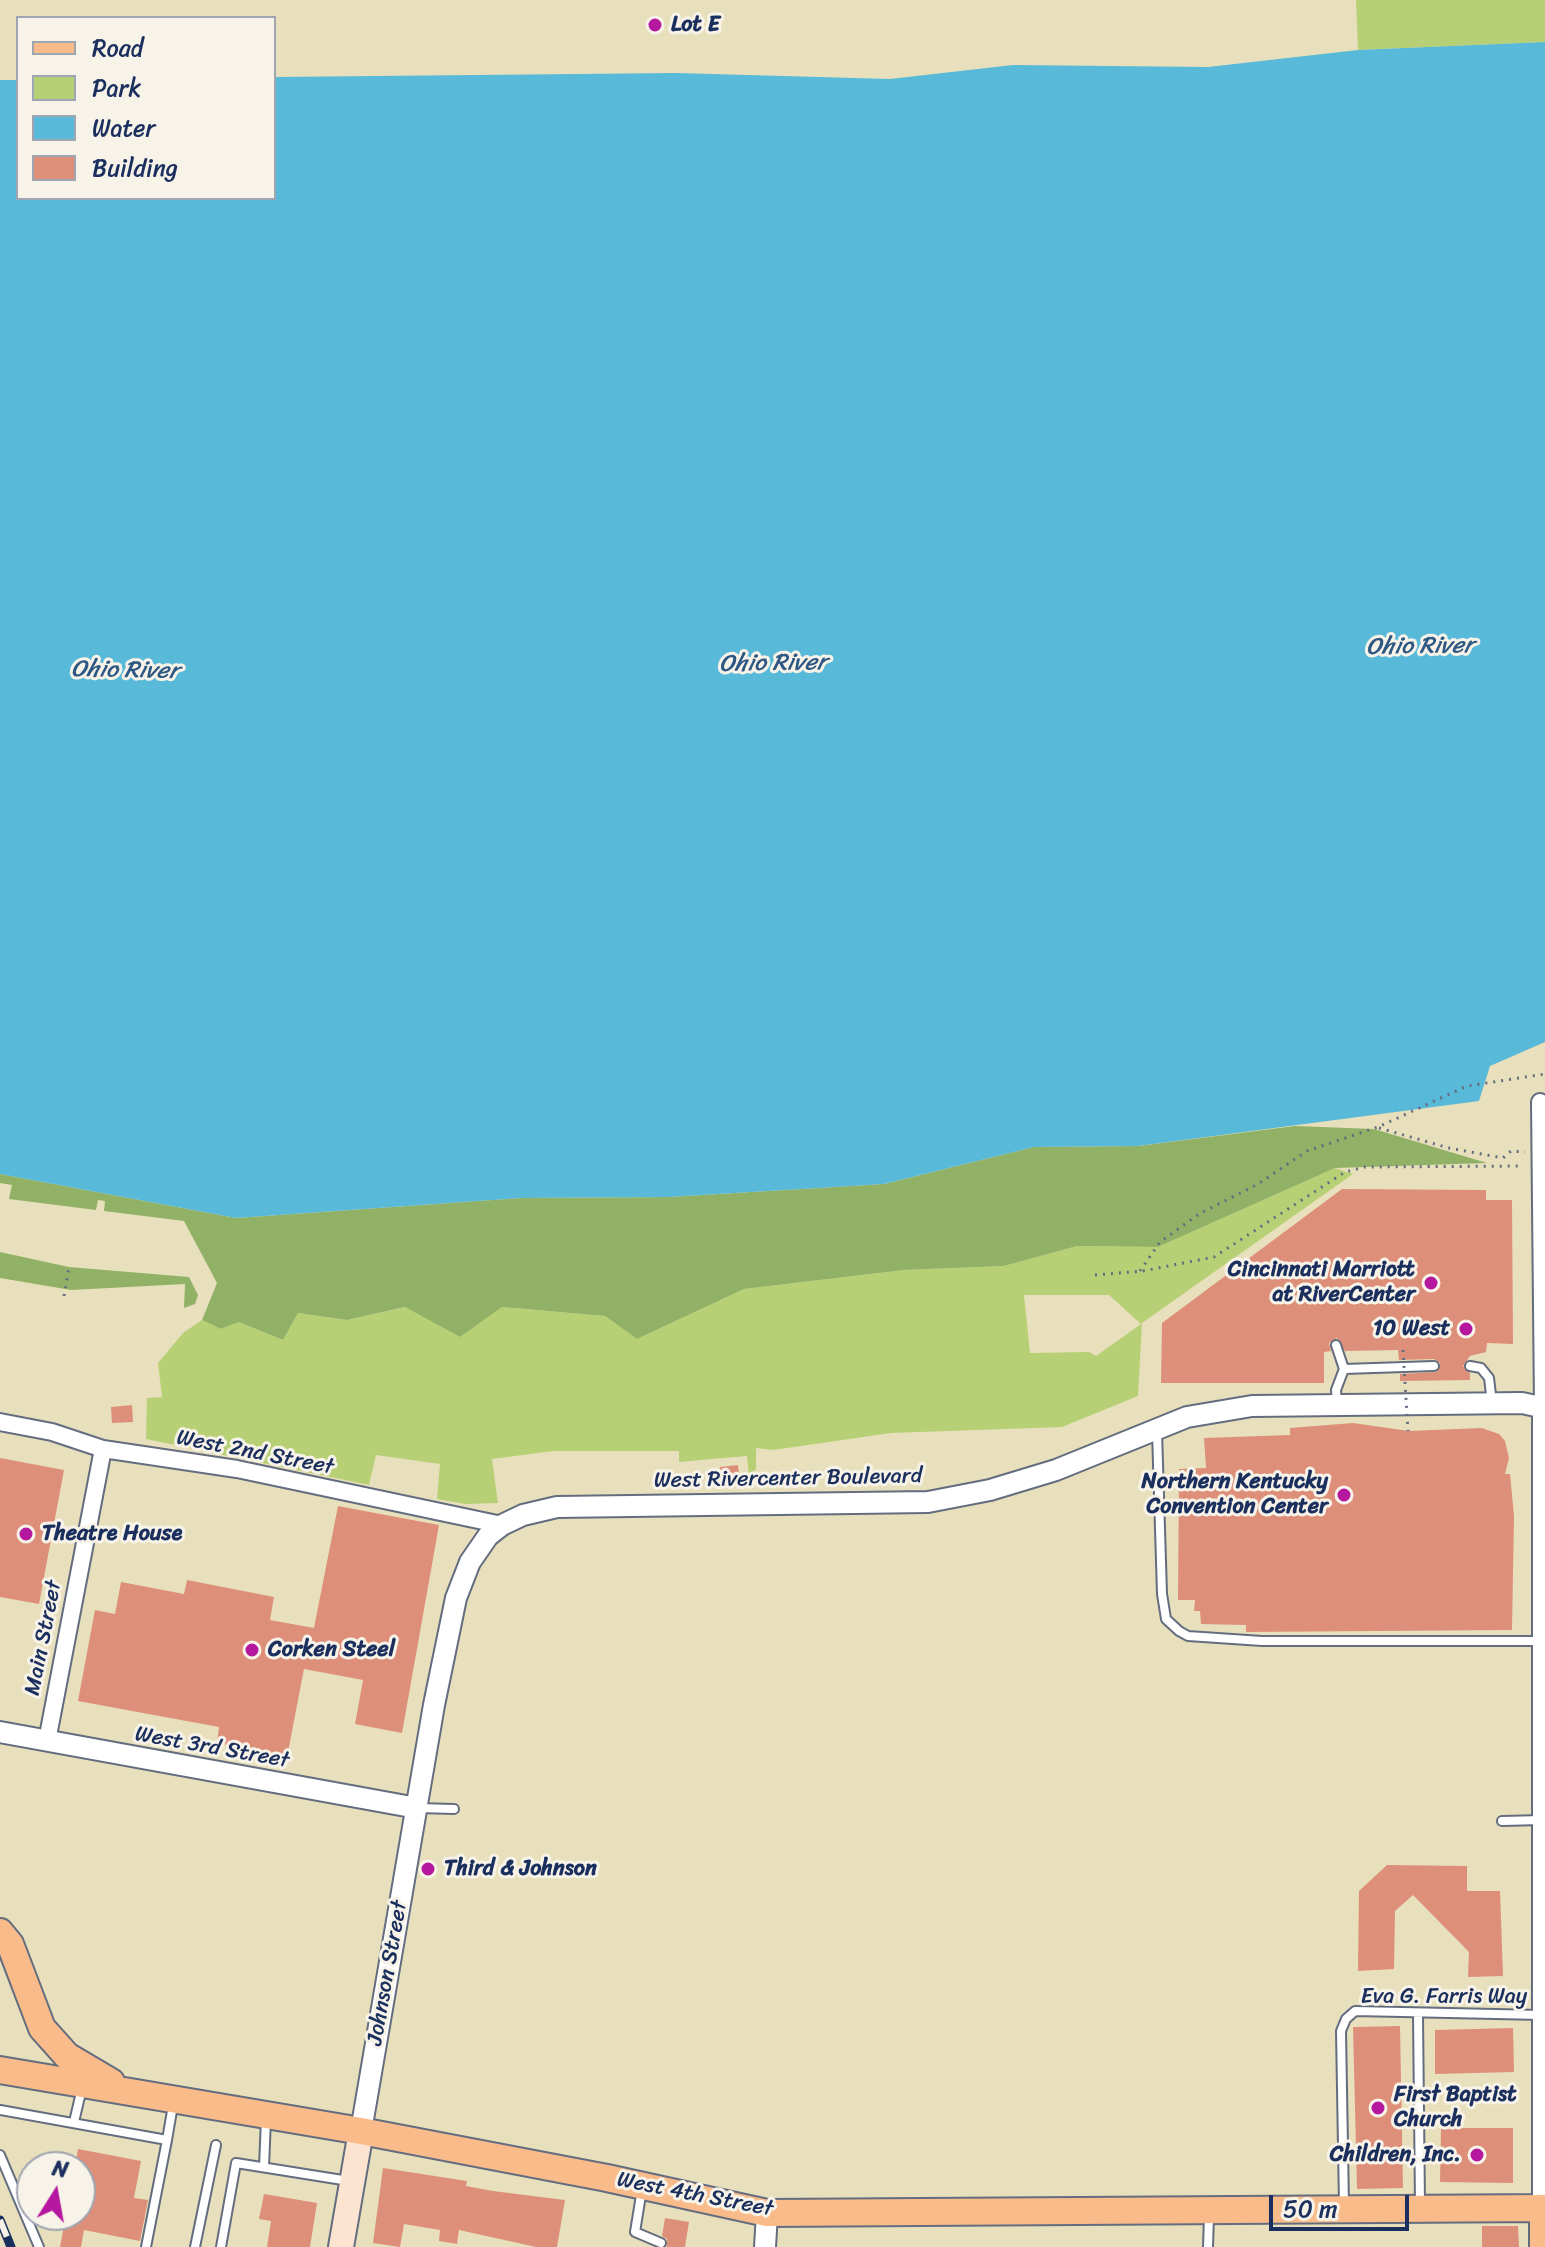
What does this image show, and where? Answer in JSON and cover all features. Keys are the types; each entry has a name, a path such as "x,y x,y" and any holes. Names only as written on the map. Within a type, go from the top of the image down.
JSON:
{"main road":[{"path":"0,1932 10,1944 42,2028 67,2056 128,2091"},
{"name":"West 4th Street","path":"0,2070 361,2131 643,2185 767,2213 1544,2208"},
{"name":"Johnson Street","path":"347,2246 352,2182 361,2131"},
{"path":"1543,2247 1544,2208"}],"street":[{"path":"1540,1102 1544,1407 1541,1641 1544,1678 1544,2208"},
{"name":"West Rivercenter Boulevard","path":"502,1525 523,1515 557,1507 928,1502 990,1490 1056,1470 1187,1417 1252,1406 1492,1404 1544,1407"},
{"name":"West 2nd Street","path":"0,1422 52,1432 103,1449 237,1469 502,1525"},
{"name":"Main Street","path":"47,1741 103,1449"},
{"name":"Johnson Street","path":"361,2131 456,1598 470,1562 488,1536 502,1525"},
{"name":"West 3rd Street","path":"0,1732 417,1808"},
{"path":"765,2247 767,2213"}],"lane":[{"path":"1336,1345 1344,1369 1336,1390 1337,1406"},
{"path":"1344,1369 1434,1366"},
{"path":"1470,1366 1481,1368 1489,1378 1492,1404"},
{"path":"1156,1427 1162,1594 1166,1619 1179,1631 1188,1636 1262,1641 1541,1641"},
{"path":"417,1808 454,1809"},
{"path":"1502,1821 1544,1820"},
{"name":"Eva G. Farris Way","path":"1344,2210 1341,2031 1355,2011 1418,2015 1543,2015"},
{"path":"1418,2015 1420,2210"},
{"path":"74,2122 83,2084"},
{"path":"146,2247 174,2098"},
{"path":"0,2110 167,2140"},
{"path":"264,2167 266,2114"},
{"path":"195,2247 216,2145"},
{"path":"0,2155 39,2247"},
{"path":"221,2247 236,2163 352,2182"},
{"path":"643,2185 635,2232 661,2243"},
{"path":"1208,2247 1209,2211"}],"path":[{"path":"1139,1272 1160,1242 1199,1214 1258,1184 1307,1151 1378,1127 1467,1086 1545,1074"},
{"path":"1378,1127 1449,1148 1503,1158 1511,1151 1539,1160"},
{"path":"1095,1275 1139,1272 1214,1257 1345,1172 1365,1167 1539,1160"},
{"path":"64,1296 69,1267"},
{"path":"1403,1350 1408,1431"}],"green space":[{"path":"1356,0 1545,0 1545,42 1358,50"},
{"path":"1295,1126 1374,1129 1487,1163 1335,1168 1158,1247 1077,1246 1004,1266 904,1270 744,1289 637,1339 605,1316 502,1307 460,1337 405,1307 347,1320 298,1313 283,1340 239,1322 221,1329 202,1320 217,1283 184,1221 104,1211 105,1201 98,1200 96,1210 9,1199 12,1185 0,1183 0,1174 236,1218 521,1198 669,1197 884,1184 1034,1147 1138,1146"},
{"path":"1335,1168 1353,1174 1142,1323 1138,1396 1062,1427 891,1433 773,1450 756,1448 756,1469 749,1476 747,1456 679,1462 679,1451 553,1451 492,1459 498,1503 465,1504 437,1499 440,1464 376,1455 369,1485 146,1439 147,1398 162,1397 158,1363 183,1333 202,1320 221,1329 239,1322 283,1340 298,1313 347,1320 406,1307 460,1337 501,1307 605,1316 637,1339 744,1289 904,1270 1004,1266 1077,1246 1158,1247","holes":["1024,1295 1109,1295 1141,1324 1096,1356 1089,1352 1030,1353"]},
{"path":"0,1252 69,1267 189,1277 198,1295 195,1304 184,1308 185,1284 71,1290 0,1278"}],"water":[{"name":"Ohio River","path":"1545,42 1545,1042 1490,1066 1479,1101 1138,1146 1034,1147 884,1184 669,1197 521,1198 236,1218 0,1174 0,80 16,80 16,200 276,200 276,77 677,73 890,79 1013,65 1208,67 1358,50"}],"building":[{"path":"1342,1189 1486,1190 1486,1200 1512,1200 1513,1344 1487,1343 1486,1352 1470,1356 1463,1366 1470,1373 1470,1380 1400,1381 1400,1374 1437,1372 1440,1363 1434,1359 1399,1360 1398,1350 1345,1351 1337,1338 1329,1343 1331,1351 1324,1352 1324,1383 1161,1383 1162,1323"},
{"path":"132,1405 133,1422 112,1423 111,1407"},
{"name":"Northern Kentucky Convention Center","path":"1353,1423 1409,1431 1482,1428 1499,1434 1505,1441 1509,1458 1505,1474 1510,1474 1514,1516 1512,1630 1246,1632 1246,1625 1201,1624 1200,1611 1194,1611 1195,1600 1178,1600 1179,1469 1206,1468 1204,1438 1290,1435 1290,1428"},
{"name":"Theatre House","path":"0,1458 64,1470 39,1604 0,1597"},
{"path":"738,1465 740,1484 721,1485 720,1467"},
{"name":"Corken Steel","path":"338,1506 439,1525 402,1733 355,1724 363,1680 304,1669 287,1757 217,1743 219,1727 78,1701 95,1610 115,1614 121,1582 184,1594 187,1580 274,1597 270,1620 314,1628"},
{"path":"1387,1865 1467,1866 1467,1891 1500,1891 1503,1976 1468,1977 1469,1952 1413,1895 1395,1911 1394,1969 1358,1971 1359,1891"},
{"name":"First Baptist Church","path":"1400,2026 1403,2188 1357,2189 1353,2027"},
{"path":"1513,2028 1514,2072 1435,2074 1435,2030"},
{"name":"Children, Inc.","path":"1441,2128 1513,2128 1513,2183 1440,2182"},
{"path":"96,2152 141,2161 134,2198 148,2200 140,2241 89,2231 96,2231"},
{"path":"383,2168 467,2181 466,2186 493,2191 565,2200 557,2247 536,2247 459,2230 457,2244 439,2241 440,2230 404,2224 400,2247 373,2243"},
{"path":"264,2194 317,2203 310,2247 267,2247 271,2221 259,2219"},
{"path":"665,2218 689,2222 685,2247 667,2247 667,2239 662,2236"},
{"path":"1482,2226 1518,2226 1519,2247 1482,2247"},
{"path":"63,2231 84,2231 81,2247 60,2247"}],"railway":[{"path":"0,2220 11,2247"}],"place":[{"name":"Lot E","path":"655,25"},
{"name":"Cincinnati Marriott at RiverCenter","path":"1431,1283"},
{"name":"10 West","path":"1466,1329"},
{"name":"Northern Kentucky Convention Center","path":"1344,1495"},
{"name":"Theatre House","path":"26,1534"},
{"name":"Corken Steel","path":"252,1650"},
{"name":"Third & Johnson","path":"428,1869"},
{"name":"First Baptist Church","path":"1378,2108"},
{"name":"Children, Inc.","path":"1477,2155"}]}
